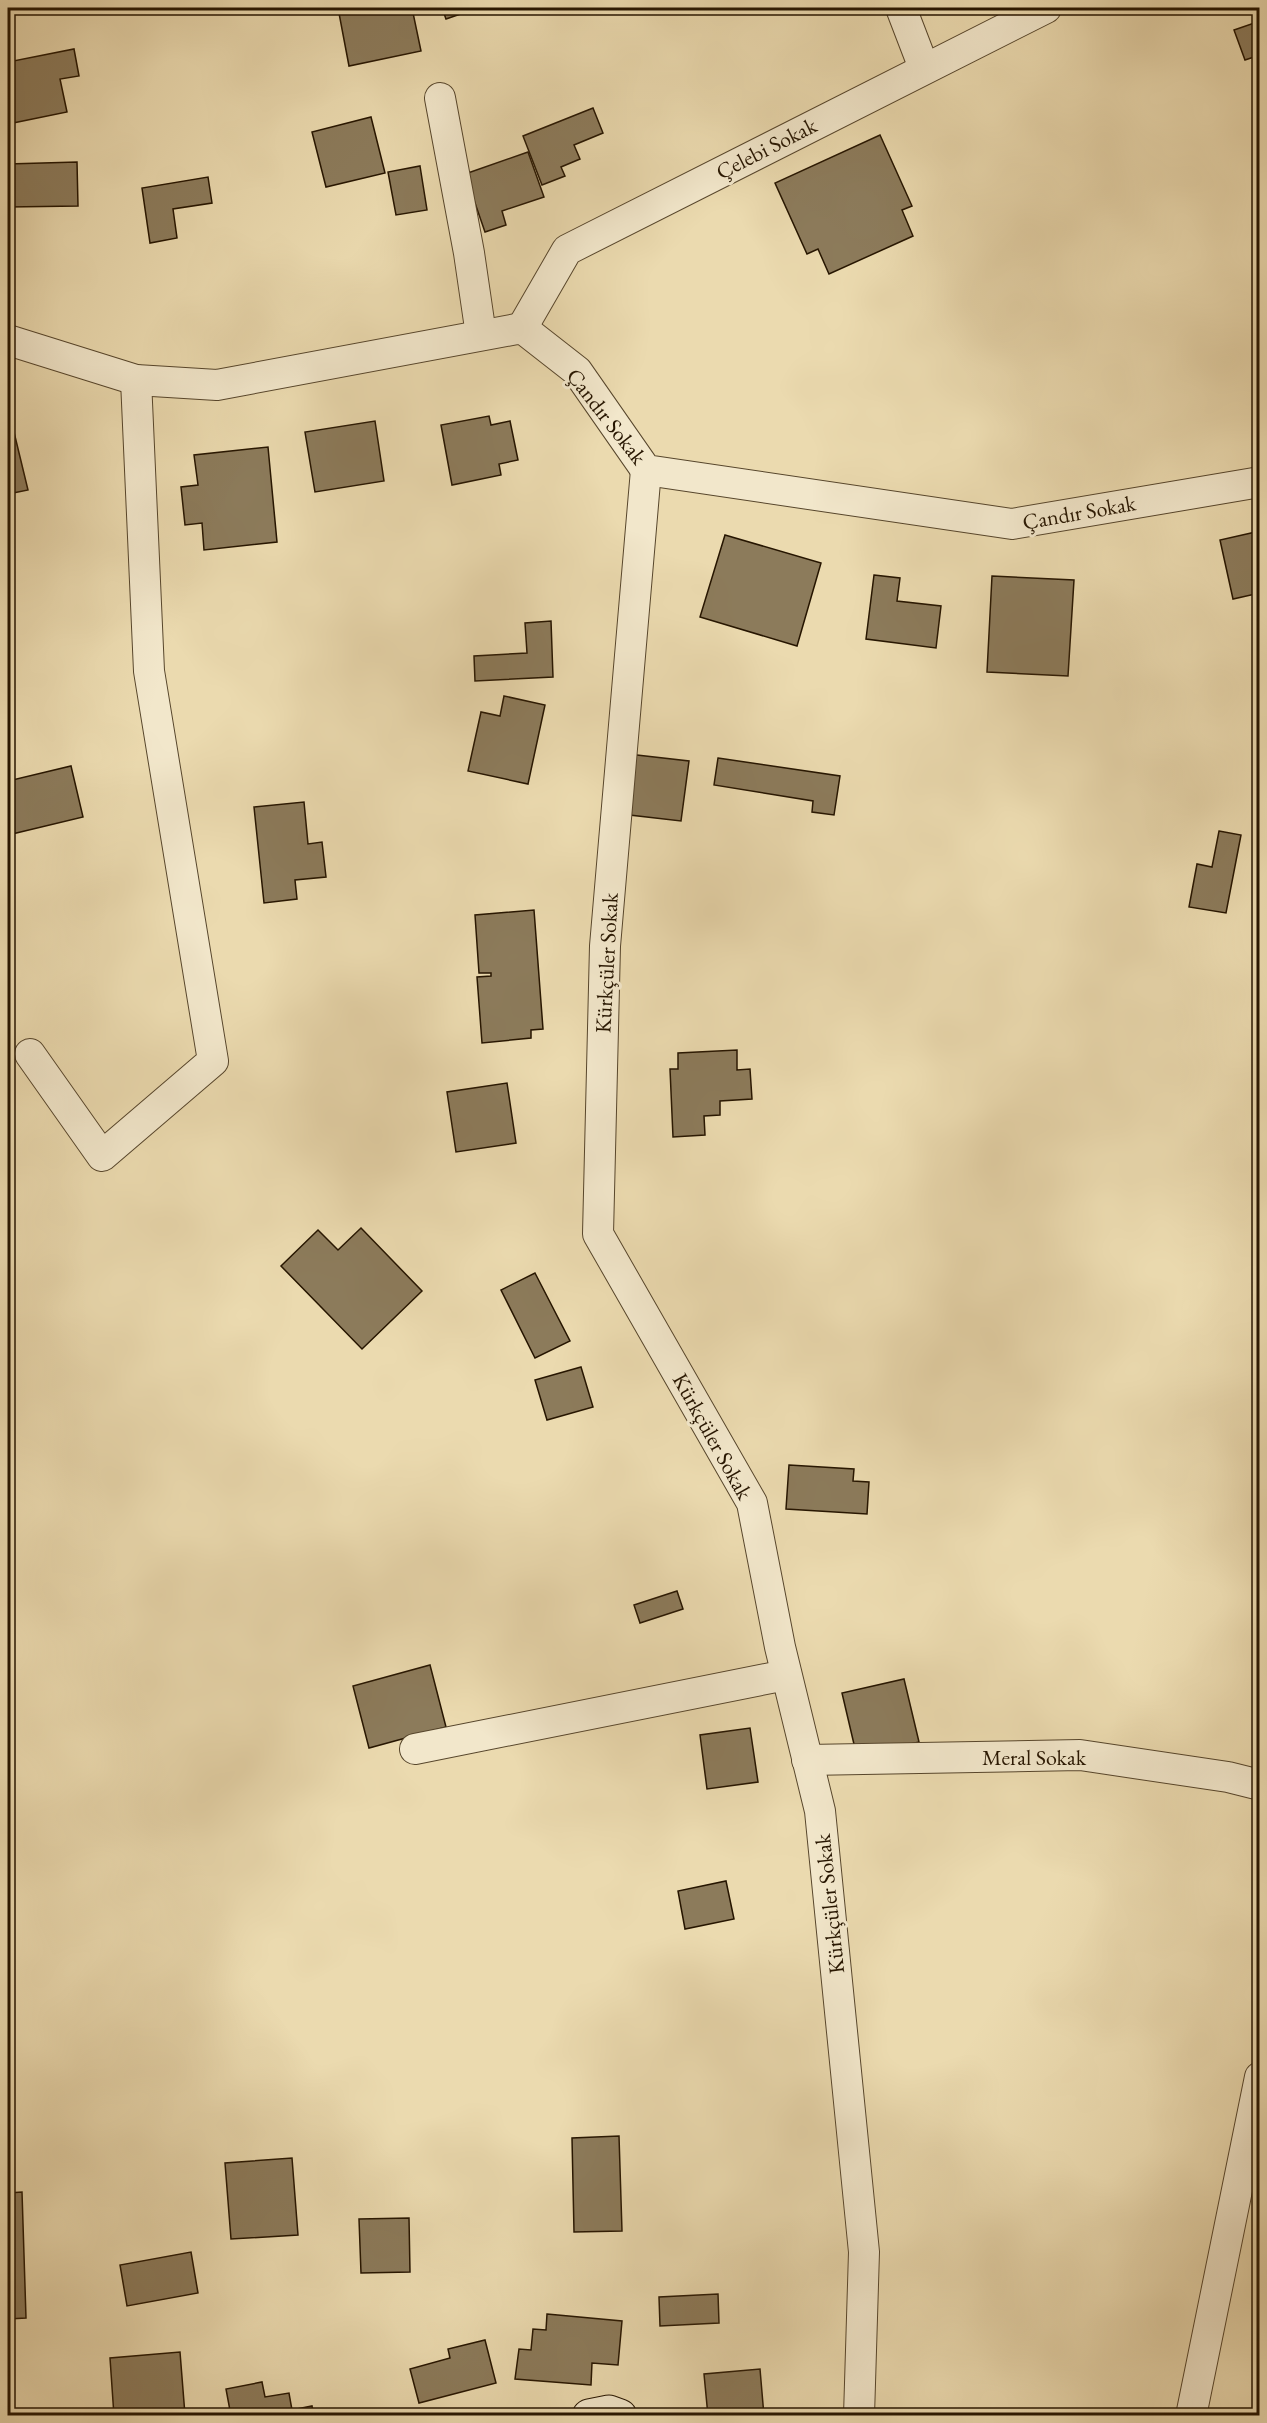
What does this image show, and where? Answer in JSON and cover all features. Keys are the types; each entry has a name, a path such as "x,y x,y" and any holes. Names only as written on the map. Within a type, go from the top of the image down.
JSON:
{"street":[{"path":"901,8 924,68"},
{"name":"Çelebi Sokak","path":"522,328 567,250 1046,8"},
{"path":"440,98 469,253 481,335"},
{"path":"8,340 136,380 217,385 522,328"},
{"name":"Çandır Sokak","path":"522,328 576,371 646,470 1012,524 1260,482"},
{"path":"30,1054 102,1156 213,1061 149,671 136,380"},
{"name":"Kürkçüler Sokak","path":"646,470 605,946 598,1234 752,1503 786,1675 820,1811 864,2252 859,2415"},
{"path":"415,1749 786,1675"},
{"name":"Meral Sokak","path":"807,1760 1080,1755 1228,1777 1260,1785"},
{"path":"1191,2415 1260,2077"}],"building":[{"path":"338,8 412,8 421,51 349,66"},
{"path":"442,8 478,8 446,19"},
{"path":"1225,8 1248,8 1227,14"},
{"path":"1260,21 1260,55 1245,60 1234,30"},
{"path":"74,49 79,76 60,79 67,112 8,124 8,62"},
{"path":"593,108 603,133 574,145 580,159 561,167 565,176 542,185 523,136"},
{"path":"371,117 385,173 326,187 312,132"},
{"path":"880,135 912,206 902,210 913,236 829,274 818,249 807,254 775,183"},
{"path":"528,152 544,197 502,211 506,225 485,232 465,174"},
{"path":"77,162 78,206 8,207 8,164"},
{"path":"420,166 427,210 396,215 388,172"},
{"path":"208,177 212,203 173,209 177,238 150,243 142,188"},
{"path":"489,416 491,425 510,421 518,460 499,464 501,475 452,485 441,425"},
{"path":"375,421 384,481 315,492 305,432"},
{"path":"13,428 28,490 8,494 8,429"},
{"path":"268,447 277,542 204,550 202,523 185,525 181,487 198,485 194,455"},
{"path":"1260,531 1260,593 1233,599 1220,540"},
{"path":"725,535 821,563 797,646 700,617"},
{"path":"874,575 900,578 897,601 941,606 936,648 866,639"},
{"path":"992,576 1074,580 1068,676 987,672"},
{"path":"551,621 553,677 475,681 474,656 527,653 525,623"},
{"path":"504,696 545,705 528,784 468,771 481,712 500,716"},
{"path":"628,754 689,761 681,821 621,814"},
{"path":"718,758 840,776 834,815 812,812 813,801 714,785"},
{"path":"71,766 83,817 8,835 8,781"},
{"path":"304,802 308,844 322,842 326,877 295,880 297,899 264,903 254,807"},
{"path":"1219,831 1241,835 1226,913 1189,907 1197,864 1212,867"},
{"path":"534,910 543,1029 531,1030 531,1038 482,1043 477,977 491,976 491,973 479,973 475,915"},
{"path":"737,1050 737,1070 750,1069 752,1099 720,1101 720,1115 704,1116 705,1135 673,1137 670,1069 678,1069 678,1053"},
{"path":"507,1083 516,1143 456,1152 447,1092"},
{"path":"361,1228 422,1291 362,1349 281,1266 318,1230 338,1250"},
{"path":"535,1273 570,1341 535,1358 501,1290"},
{"path":"581,1367 593,1407 547,1420 535,1380"},
{"path":"789,1465 854,1469 853,1481 869,1482 867,1514 786,1509"},
{"path":"677,1591 683,1609 640,1623 634,1605"},
{"path":"430,1665 446,1727 369,1748 353,1686"},
{"path":"904,1679 919,1742 857,1757 842,1693"},
{"path":"750,1728 758,1782 707,1789 700,1735"},
{"path":"726,1881 734,1919 685,1929 678,1891"},
{"path":"619,2136 622,2231 574,2232 572,2138"},
{"path":"292,2158 298,2235 231,2239 225,2163"},
{"path":"22,2192 26,2318 8,2319 8,2193"},
{"path":"409,2218 410,2272 361,2273 359,2219"},
{"path":"191,2252 198,2293 127,2306 120,2265"},
{"path":"718,2294 719,2323 660,2326 659,2297"},
{"path":"547,2314 622,2321 618,2365 592,2363 591,2385 515,2379 519,2349 531,2350 533,2329 546,2330"},
{"path":"485,2340 496,2383 419,2403 410,2369 450,2358 448,2349"},
{"path":"180,2352 185,2415 114,2416 110,2358"},
{"path":"760,2369 764,2416 708,2416 704,2374"},
{"path":"262,2382 265,2397 289,2393 292,2410 312,2406 314,2416 231,2416 226,2389"}]}
